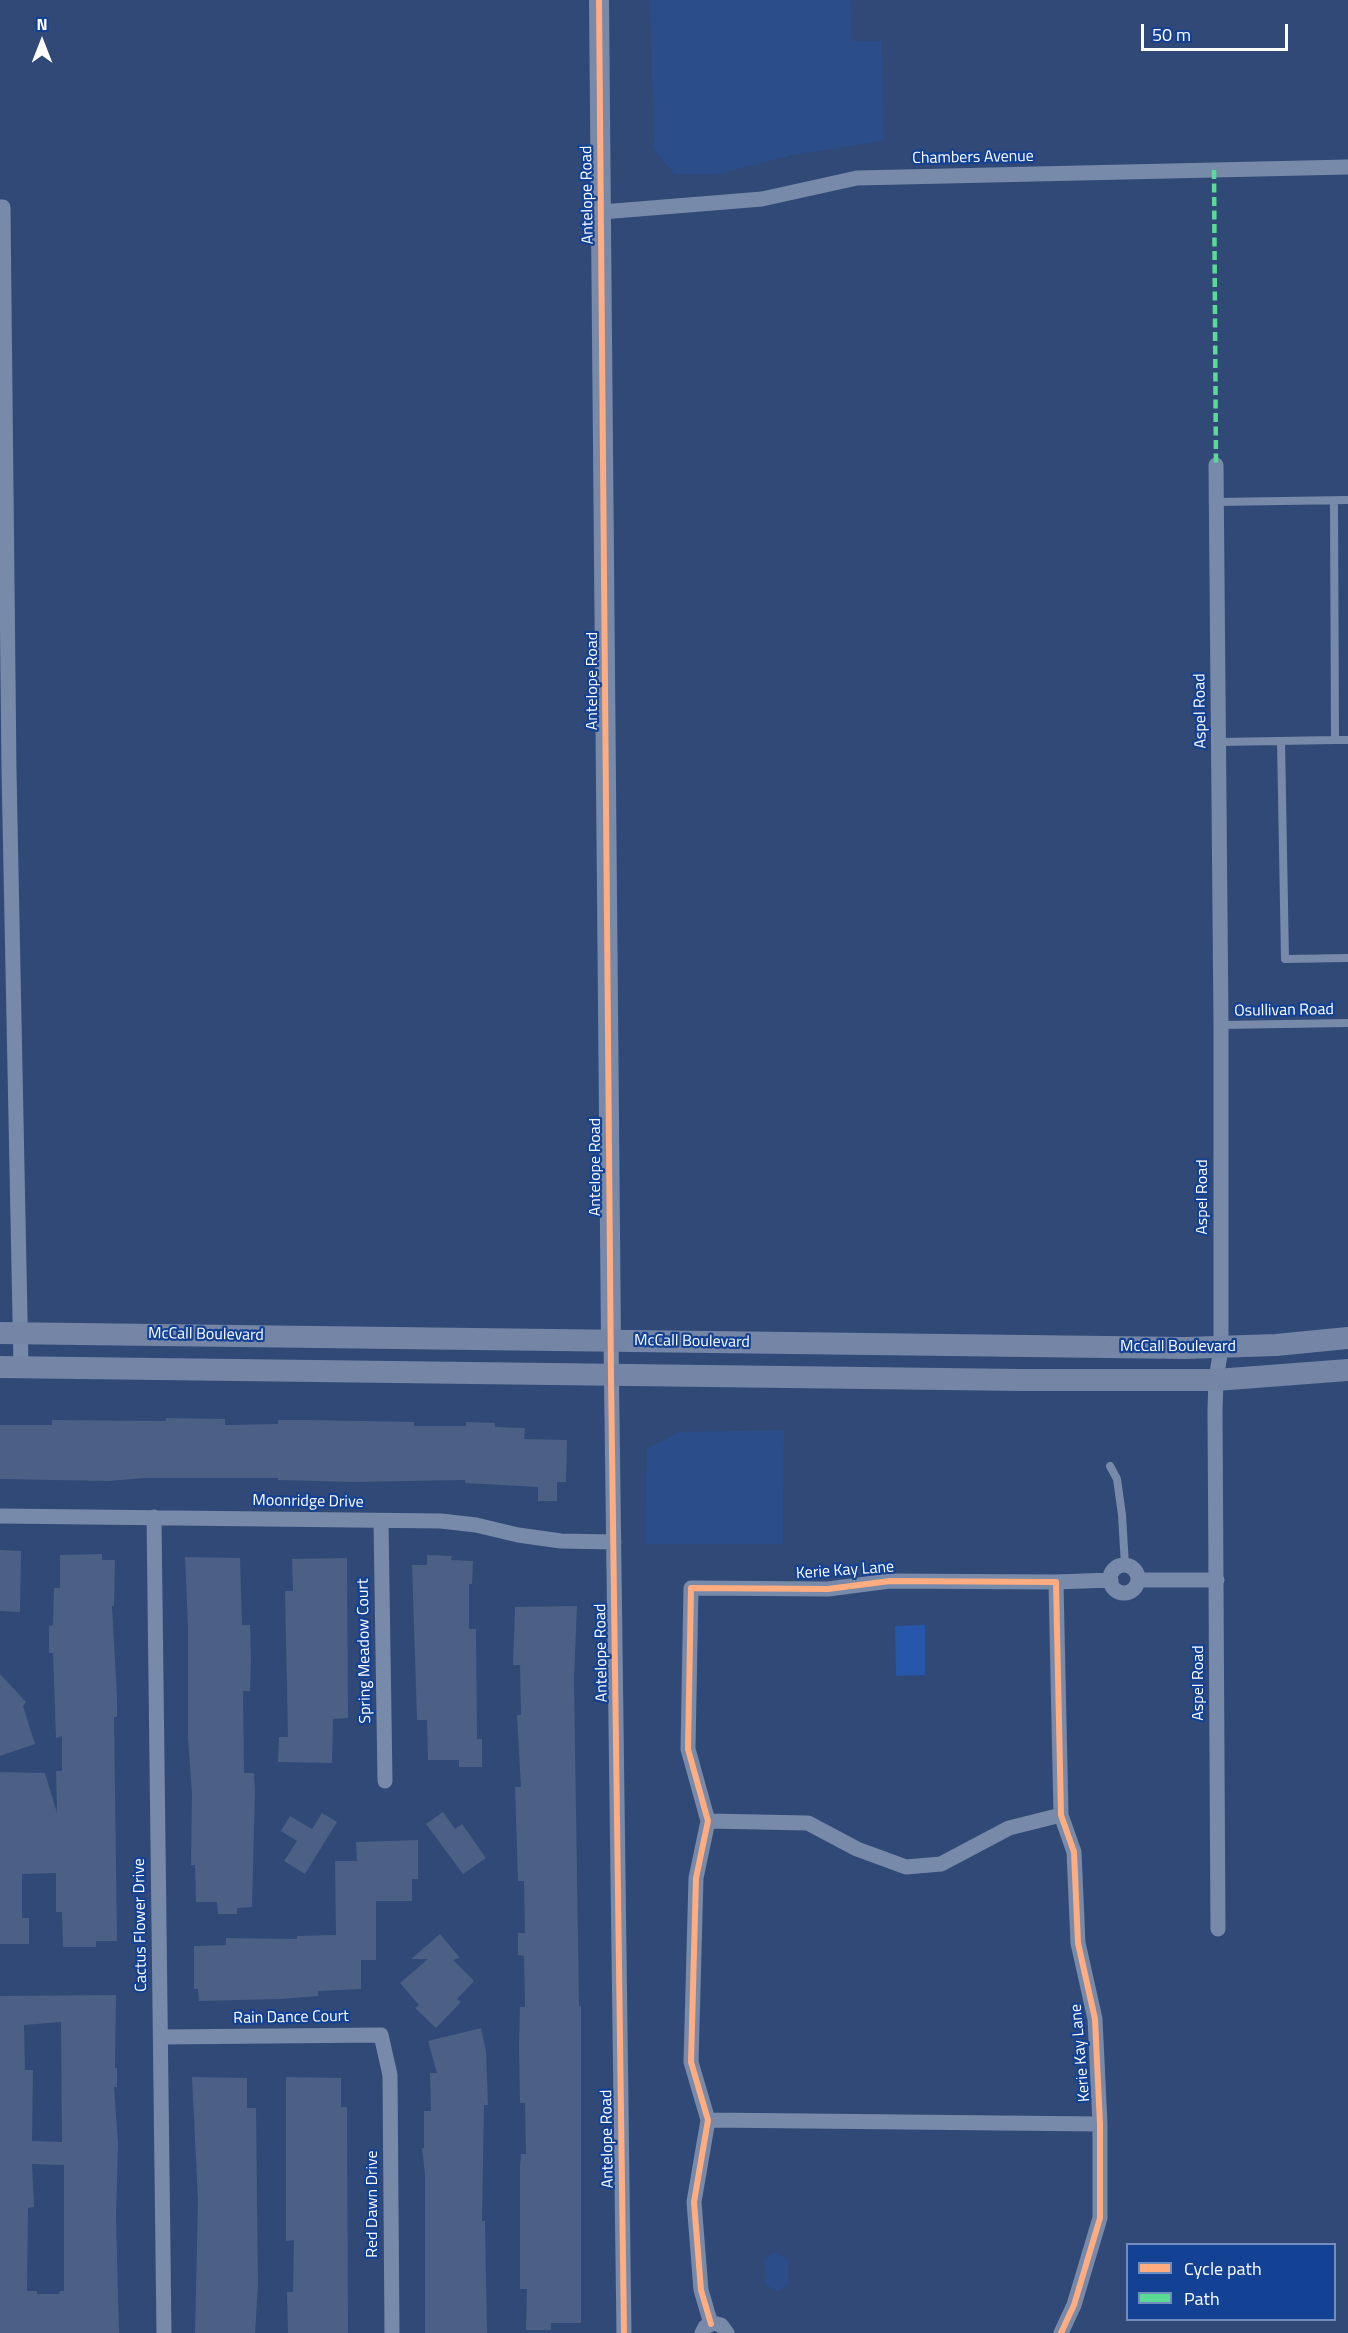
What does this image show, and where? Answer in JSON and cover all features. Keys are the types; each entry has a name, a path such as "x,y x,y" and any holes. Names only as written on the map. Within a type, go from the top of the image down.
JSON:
{"main road":[{"name":"McCall Boulevard","path":"10,1333 1221,1348 1348,1338"},
{"name":"McCall Boulevard","path":"10,1367 611,1376 1216,1380 1348,1370"}],"street":[{"name":"Antelope Road","path":"599,0 611,1376 624,2333"},
{"name":"Chambers Avenue","path":"602,212 762,199 856,178 1348,167"},
{"path":"1,207 10,1367"},
{"name":"Aspel Road","path":"1216,465 1221,1025 1221,1348 1216,1380 1218,1929"},
{"name":"Moonridge Drive","path":"0,1516 441,1521 550,1539 614,1542"},
{"name":"Cactus Flower Drive","path":"154,1517 164,2333"},
{"name":"Spring Meadow Court","path":"381,1522 385,1781"},
{"path":"1125,1565 1135,1570 1138,1580 1133,1589 1125,1592 1116,1590 1111,1580 1115,1569 1125,1565"},
{"path":"1056,1582 1111,1580"},
{"path":"1138,1580 1217,1580"},
{"name":"Kerie Kay Lane","path":"706,2328 694,2202 708,2120 691,2062 696,1878 708,1821 688,1749 691,1588 828,1589 890,1581 1056,1582 1061,1815 1074,1852 1078,1943 1095,2019 1100,2124 1100,2218 1074,2305 1061,2333"},
{"path":"708,1821 808,1823 856,1849 906,1867 941,1864 1009,1828 1061,1815"},
{"name":"Rain Dance Court","path":"161,2037 381,2035 390,2075"},
{"name":"Red Dawn Drive","path":"390,2075 392,2333"},
{"path":"708,2120 1100,2124"},
{"path":"706,2328 721,2325 727,2333"}],"lane":[{"path":"1216,502 1348,500"},
{"path":"1334,501 1335,740"},
{"path":"1220,742 1348,740"},
{"path":"1281,741 1285,959 1348,958"},
{"name":"Osullivan Road","path":"1221,1025 1348,1023"},
{"path":"1110,1466 1117,1479 1125,1565"}],"shaded area":[{"path":"650,0 851,0 852,41 882,41 884,141 797,154 718,174 674,174 654,149"},
{"path":"784,1430 783,1544 645,1544 647,1449 679,1432"},
{"path":"925,1625 925,1675 896,1676 895,1626"},
{"path":"775,2253 788,2259 788,2285 778,2291 765,2285 764,2258"}],"building":[{"path":"166,1418 225,1419 225,1425 278,1424 278,1420 414,1422 414,1426 466,1426 466,1422 495,1423 495,1427 525,1428 524,1439 567,1440 566,1482 557,1482 557,1501 538,1501 538,1487 465,1483 465,1480 353,1482 278,1480 278,1478 145,1478 108,1481 0,1479 0,1425 52,1425 52,1420 166,1421"},
{"path":"0,1550 21,1551 20,1612 0,1611"},
{"path":"102,1554 102,1560 115,1560 114,1606 112,1606 117,1697 117,1717 114,1717 117,1941 96,1941 96,1947 63,1947 62,1912 56,1912 56,1873 22,1874 22,1918 29,1918 29,1944 0,1944 0,1772 45,1773 57,1813 56,1771 62,1771 62,1736 56,1738 53,1653 49,1653 49,1626 53,1625 54,1588 60,1588 60,1555"},
{"path":"427,1555 452,1556 451,1560 473,1561 472,1584 469,1584 469,1629 476,1629 477,1739 482,1739 482,1767 459,1767 459,1760 428,1760 427,1720 417,1720 412,1565 427,1565"},
{"path":"185,1557 240,1558 242,1625 250,1625 250,1691 243,1691 244,1773 254,1773 255,1792 252,1907 237,1908 237,1914 218,1914 217,1902 196,1902 195,1865 191,1865 192,1794 188,1738 188,1626"},
{"path":"347,1558 348,1718 333,1719 332,1763 278,1762 279,1737 288,1737 285,1591 293,1591 292,1559"},
{"path":"577,1606 574,1679 579,2006 581,2006 581,2323 551,2323 551,2330 526,2330 527,2289 520,2289 520,2166 521,2154 526,2154 525,2103 520,2103 519,2044 520,2007 525,2007 524,1956 518,1955 518,1933 525,1933 524,1881 518,1881 515,1787 521,1787 517,1715 521,1715 520,1665 513,1665 515,1607"},
{"path":"0,1674 26,1702 23,1706 35,1744 0,1756"},
{"path":"443,1812 455,1829 462,1824 486,1858 463,1874 426,1824"},
{"path":"322,1813 337,1822 305,1874 284,1861 297,1841 281,1831 290,1816 312,1829"},
{"path":"418,1840 418,1879 412,1879 412,1901 376,1901 376,1960 361,1960 361,1989 318,1991 318,1996 281,1999 199,2001 198,1989 194,1989 194,1946 226,1945 226,1938 297,1939 297,1936 336,1935 335,1861 357,1861 356,1842"},
{"path":"440,1934 460,1958 453,1960 474,1981 457,1999 461,2002 436,2028 415,2008 419,2005 400,1983 428,1959 411,1959"},
{"path":"116,1995 117,2087 114,2087 118,2143 116,2217 119,2333 0,2333 0,1996","holes":["61,2022 62,2142 32,2141 33,2070 25,2070 24,2025","32,2164 64,2165 64,2291 60,2291 59,2294 37,2294 37,2291 27,2291 28,2208 34,2207"]},
{"path":"481,2028 486,2051 488,2105 484,2105 482,2221 485,2221 487,2333 425,2333 425,2174 422,2148 424,2148 424,2111 431,2111 430,2073 437,2073 428,2041"},
{"path":"192,2077 247,2078 247,2108 256,2108 258,2285 255,2333 195,2333 198,2201"},
{"path":"286,2077 341,2078 341,2107 347,2107 348,2333 288,2333 287,2292 293,2292 294,2240 286,2241"}],"marked path":[{"path":"1214,170 1216,465"}],"cycle path":[{"path":"599,0 611,1376 624,2333"},
{"path":"711,2324 701,2290 694,2202 708,2120 691,2062 696,1878 708,1821 688,1749 691,1588 828,1589 890,1581 1056,1582 1061,1815 1074,1852 1078,1943 1095,2019 1100,2124 1100,2218 1074,2305 1061,2333"}]}
